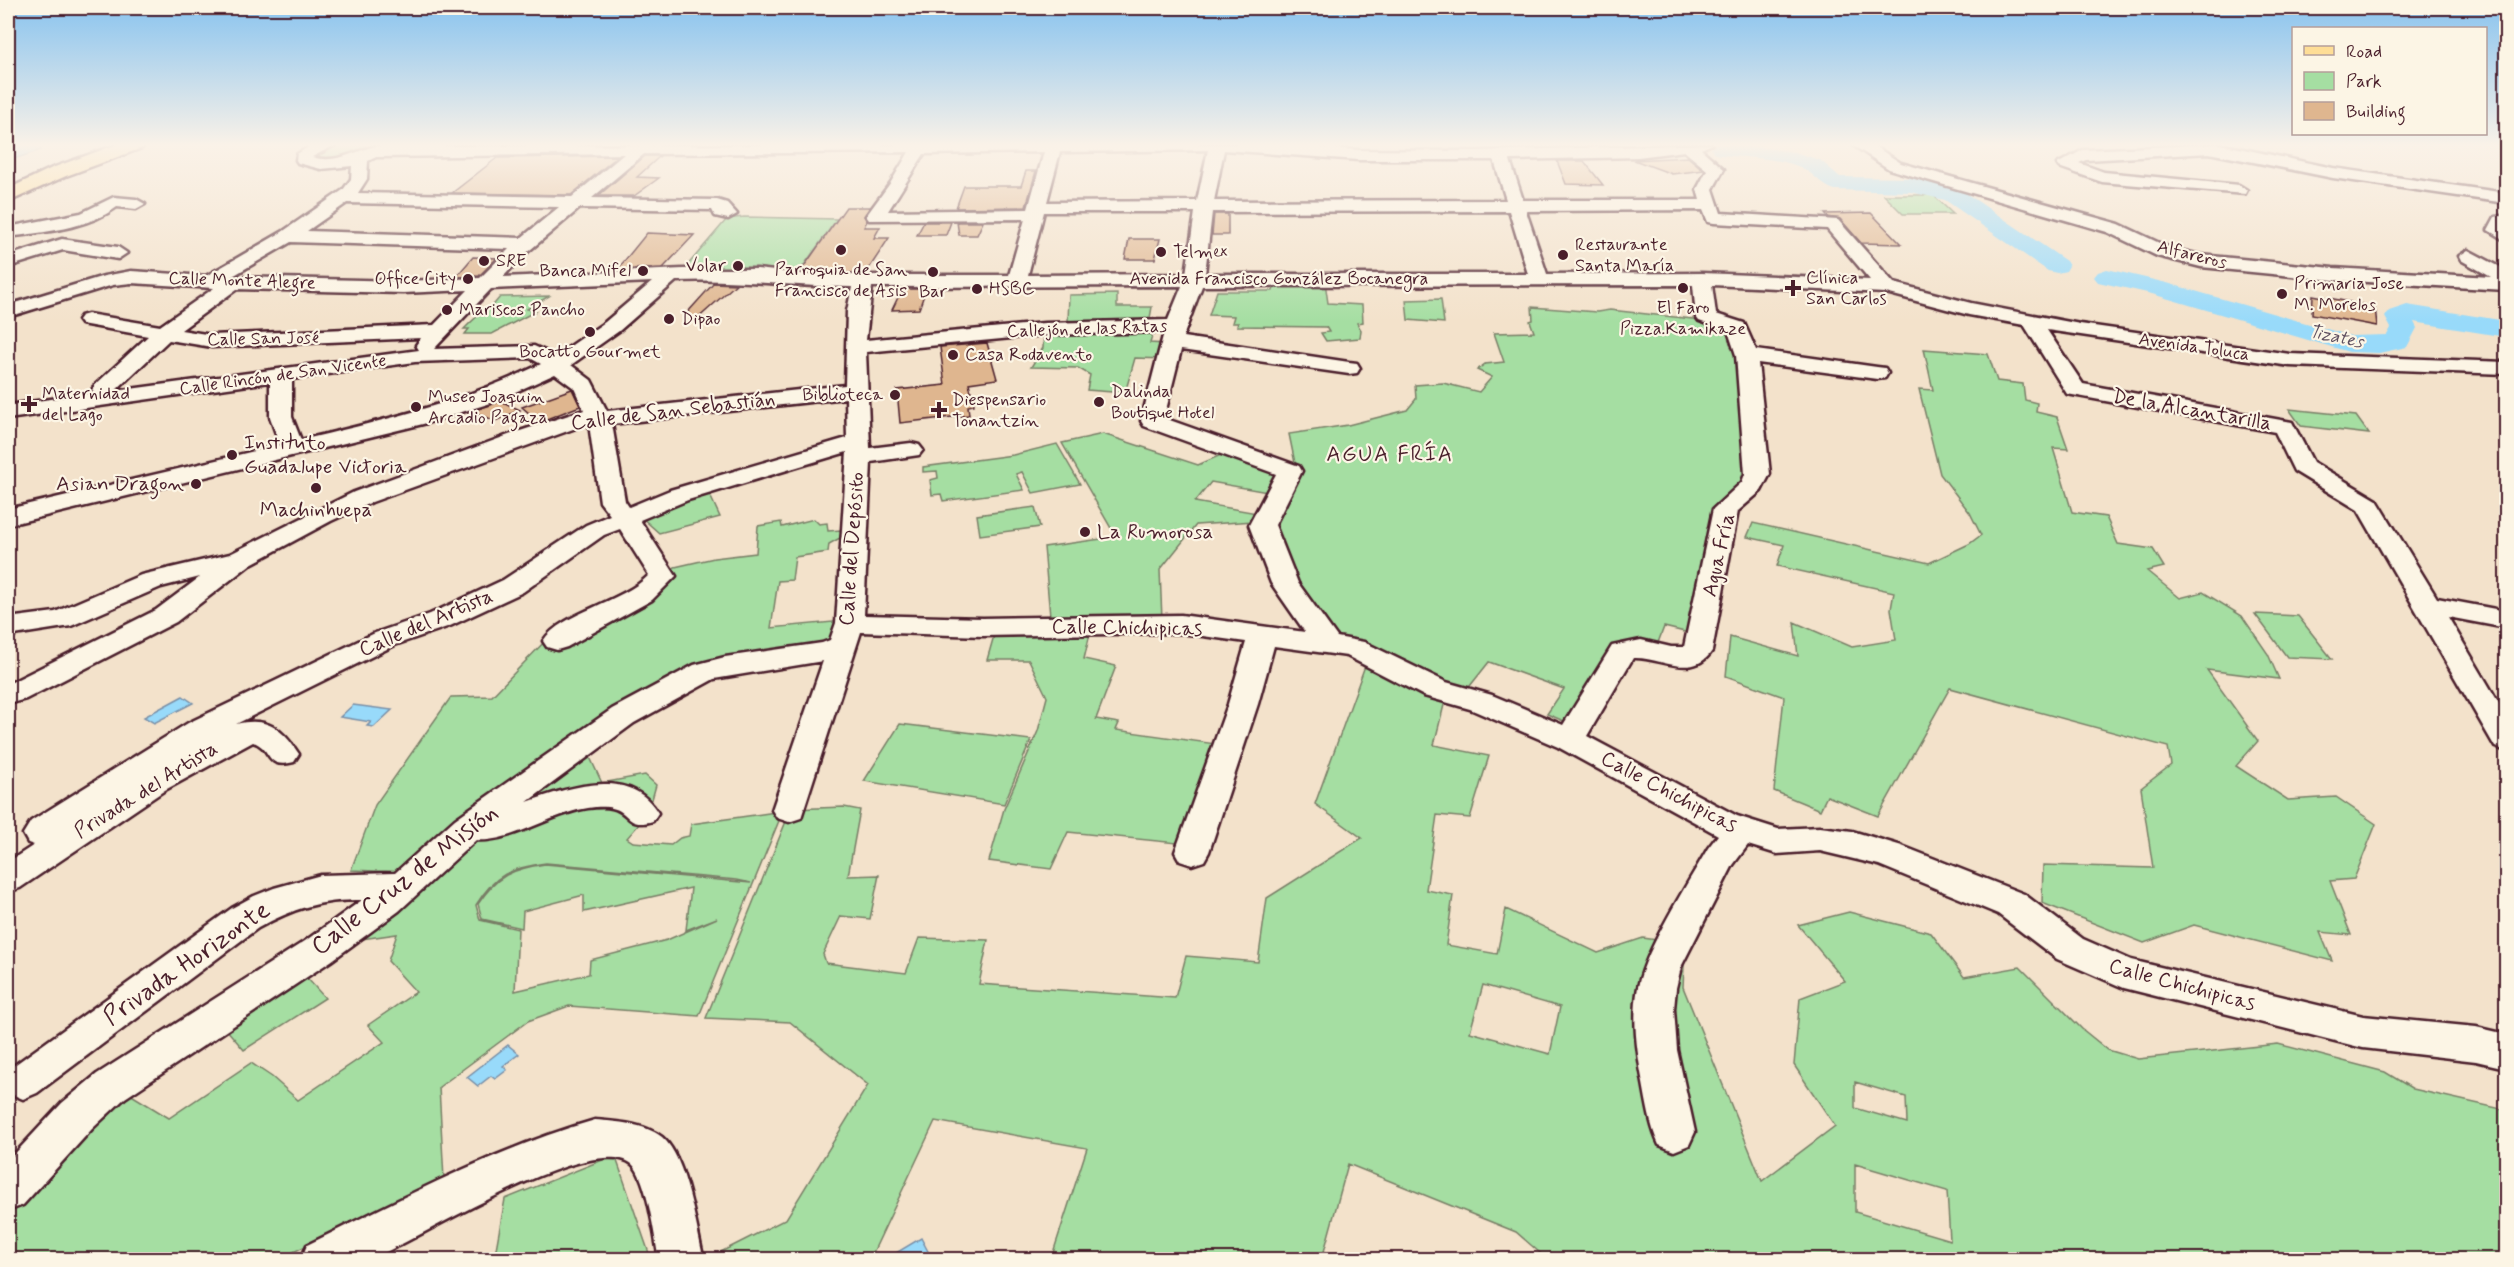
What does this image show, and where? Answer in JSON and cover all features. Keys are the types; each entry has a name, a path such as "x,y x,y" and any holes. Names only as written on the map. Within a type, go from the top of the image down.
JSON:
{"street":[{"path":"8,232 85,218 98,213 112,203"},
{"path":"126,203 136,204"},
{"path":"209,282 288,236 336,203"},
{"path":"415,356 481,285 576,203"},
{"path":"630,203 717,205 721,207 721,212 728,214"},
{"path":"884,203 875,216 1204,207 1710,205 1714,218 1832,225 1887,287"},
{"path":"1017,280 1037,203"},
{"path":"1205,203 1196,279 1174,334 1152,421 1290,471 1262,525 1285,583 1326,642"},
{"name":"Alfareros","path":"2026,203 2114,228 2164,252 2201,261 2342,275 2506,284"},
{"path":"1514,206 1539,280"},
{"path":"288,236 526,244"},
{"path":"11,257 62,244 118,253"},
{"path":"2468,256 2506,278"},
{"name":"Avenida Francisco González Bocanegra","path":"670,276 757,275 810,280 863,281 1702,279 1887,287"},
{"path":"8,517 386,429 490,396 556,364 632,311 670,276"},
{"name":"Calle Monte Alegre","path":"8,311 125,277 233,283 403,287 670,276"},
{"name":"Agua Fría","path":"1569,740 1622,652 1641,648 1674,658 1686,657 1698,651 1726,509 1752,488 1758,472 1747,355 1737,327 1706,317 1702,279"},
{"name":"Calle del Depósito","path":"789,810 846,634 858,449 856,390 849,341 863,281"},
{"path":"103,390 165,332 233,283"},
{"name":"Avenida Toluca","path":"1887,287 1969,309 2032,322 2290,360 2506,368"},
{"name":"Calle San José","path":"42,301 34,306 33,310 165,332 189,339 221,341 439,331"},
{"name":"De la Alcantarilla","path":"2032,322 2075,389 2284,427 2303,466 2368,504 2506,740"},
{"name":"Callejón de las Ratas","path":"849,341 1044,329 1174,334 1349,368"},
{"name":"Calle Rincón de San Vicente","path":"8,412 415,356 525,350 534,352 556,364 583,385 600,418 613,502 641,540 663,576 657,585 579,625 557,640"},
{"path":"1747,355 1877,373"},
{"path":"281,374 281,417 293,449"},
{"name":"Calle de San Sebastián","path":"15,692 172,613 242,558 363,497 522,438 585,417 600,418 856,390"},
{"name":"Calle del Artista","path":"68,838 40,834 173,744 385,639 440,620 506,590 595,530 711,484 858,449 911,450"},
{"path":"8,645 150,581 242,558"},
{"path":"2427,605 2506,619"},
{"path":"8,627 61,621"},
{"name":"Calle Chichipicas","path":"846,634 983,627 1181,624 1262,637 1326,642 1354,648 1435,689 1481,702 1569,740 1725,825 1777,842 1820,839 1852,844 1890,855 2011,904 2070,949 2124,973 2363,1032 2476,1044 2506,1051"},
{"name":"Calle Cruz de Misión","path":"8,1191 77,1116 111,1086 218,1014 318,951 370,914 467,828 623,716 675,686 725,666 828,651 846,634"},
{"path":"1192,852 1262,637"},
{"name":"Privada del Artista","path":"8,879 153,782 246,732 260,729 268,732 283,754"},
{"path":"467,828 493,826 582,799 613,796 630,801 641,813"},
{"path":"1674,1132 1653,1024 1656,986 1662,967 1720,857 1741,831"},
{"name":"Privada Horizonte","path":"23,1081 245,918 271,903 318,887 402,885"},
{"path":"323,1260 497,1174 557,1150 595,1139 626,1141 647,1151 660,1169 682,1260"}],"green space":[{"path":"1892,203 1942,203 1953,214 1903,214"},
{"path":"744,217 837,219 799,272 696,271 686,267 727,219"},
{"path":"1276,281 1325,282 1328,303 1362,305 1363,322 1357,323 1361,330 1360,338 1326,341 1321,333 1329,332 1326,327 1237,326 1238,323 1232,323 1234,316 1209,315 1217,291 1273,291"},
{"path":"1117,294 1117,307 1152,307 1150,318 1141,319 1139,328 1068,323 1069,295"},
{"path":"549,296 527,309 536,311 492,334 465,334 469,329 464,329 480,314 490,309 500,297"},
{"path":"1441,299 1444,323 1408,320 1406,300"},
{"path":"1532,307 1597,312 1610,310 1702,320 1730,332 1739,354 1749,470 1689,633 1664,627 1656,648 1643,643 1571,724 1547,714 1564,689 1489,662 1466,691 1339,639 1296,580 1273,518 1296,468 1289,434 1348,425 1407,410 1416,399 1415,385 1443,383 1479,392 1492,377 1477,370 1485,364 1504,362 1494,333 1534,332 1530,321 1533,320"},
{"path":"1154,330 1150,343 1166,344 1165,359 1135,358 1125,393 1087,390 1090,375 1078,368 1031,367 1043,348 1044,331"},
{"path":"1924,349 1988,354 1997,381 2023,384 2025,400 2037,403 2036,412 2057,417 2068,449 2053,448 2072,512 2106,517 2118,544 2153,549 2164,567 2147,571 2180,598 2203,592 2242,616 2268,654 2279,679 2207,670 2258,741 2236,766 2288,800 2336,797 2376,824 2354,879 2330,881 2351,935 2320,932 2332,961 2194,925 2144,943 2042,903 2043,865 2153,868 2141,788 2171,765 2168,747 1950,688 1878,816 1827,796 1820,810 1774,791 1784,697 1726,676 1730,637 1798,656 1794,622 1852,647 1896,640 1891,609 1894,592 1777,566 1784,545 1747,537 1753,523 1929,563 1969,544 1981,535 1970,513 1940,474 1919,389 1933,390"},
{"path":"2289,409 2356,416 2369,434 2301,426"},
{"path":"1103,434 1198,465 1230,451 1284,471 1273,493 1211,482 1195,502 1257,513 1254,521 1196,525 1160,570 1162,620 1093,621 1084,659 1116,666 1096,719 1119,723 1116,730 1223,745 1187,844 1068,832 1051,869 989,861 1004,809 1038,731 1047,697 1029,660 987,660 995,632 1051,628 1044,547 1116,537 1062,443"},
{"path":"1057,444 1080,484 1033,493 1022,472 1016,474 1024,490 943,501 941,494 932,495 930,480 938,478 937,471 923,472 923,467 1013,455"},
{"path":"708,491 720,517 659,533 640,516"},
{"path":"1035,507 1040,527 980,535 977,515"},
{"path":"814,519 819,524 827,523 828,531 841,530 840,538 829,544 828,552 795,557 792,580 778,581 771,628 843,621 834,643 723,660 399,872 351,870 375,805 451,697 492,696 548,638 657,581 675,567 714,558 756,553 758,526 781,522 782,527"},
{"path":"2255,614 2298,616 2332,659 2287,657"},
{"path":"1366,663 1445,701 1434,745 1489,756 1470,818 1437,815 1426,890 1453,895 1446,945 1497,954 1506,909 1598,953 1643,938 1685,944 1683,987 1762,1181 1835,1126 1794,1065 1800,998 1845,981 1798,925 1849,912 1931,933 1964,977 2020,967 2082,1029 2108,1050 2138,1059 2278,1044 2385,1072 2413,1089 2506,1110 2506,1259 1547,1259 1516,1232 1348,1164 1322,1259 1051,1259 1087,1148 935,1121 870,1259 707,1259 786,1219 868,1085 790,1022 706,1018 791,809 844,807 860,810 848,876 879,875 870,919 841,916 823,954 826,963 906,973 919,938 988,940 979,984 1175,998 1186,956 1258,962 1267,898 1362,838 1315,804","holes":["1483,985 1560,1007 1550,1054 1470,1032","1855,1082 1906,1097 1907,1123 1855,1108","1855,1164 1947,1191 1950,1240 1855,1212"]},
{"path":"900,724 1031,740 1004,804 864,781"},
{"path":"588,753 602,783 645,775 656,785 648,814 627,838 633,842 671,845 680,838 689,836 691,824 783,811 699,1016 569,1006 528,1021 439,1087 444,1179 279,1259 8,1260 8,1214 60,1153 125,1091 169,1118 251,1063 272,1077 298,1100 384,1042 368,1025 416,992 388,961 397,934 348,941 436,861","holes":["546,863 751,883 545,864 514,871 492,886 478,904 482,919 522,928 523,911 584,895 584,912 691,888 686,930 717,918 667,940 590,960 589,974 515,991 518,929 480,920 476,905 490,886 505,874 523,867"]},
{"path":"307,978 325,998 244,1050 226,1029"},
{"path":"615,1155 651,1259 494,1260 505,1199"}],"water":[{"path":"183,696 193,703 154,723 144,717"},
{"path":"353,705 392,710 374,727 367,726 371,722 340,717"},
{"path":"508,1045 519,1054 503,1066 507,1070 495,1079 491,1076 478,1086 467,1077"},
{"path":"921,1238 932,1259 886,1259"}],"building":[{"path":"958,203 1027,203 1026,207 956,208"},
{"name":"Parroquia de San Francisco de Asis","path":"846,207 870,207 864,216 867,221 864,227 880,227 874,238 889,238 866,273 800,272"},
{"path":"1871,213 1901,244 1861,243 1840,219 1828,217 1825,214"},
{"path":"1214,214 1228,214 1228,235 1212,235"},
{"path":"924,222 951,222 946,235 917,235"},
{"path":"957,222 983,222 977,235 959,235"},
{"path":"647,233 694,235 663,268 617,270"},
{"path":"1129,239 1160,239 1155,259 1125,259"},
{"path":"473,257 497,258 479,276 456,277"},
{"path":"714,283 736,284 695,321 687,313"},
{"path":"902,289 926,289 919,309 892,310"},
{"path":"2313,295 2375,307 2377,326 2312,314"},
{"path":"987,343 997,379 969,383 974,405 968,406 969,415 900,423 897,390 945,385 940,347"},
{"path":"572,389 580,406 539,422 522,407"},
{"path":"501,401 520,410 495,421 472,411"}],"waterway":[{"name":"Tizates","path":"1965,203 2057,266"},
{"name":"Tizates","path":"2107,277 2158,288 2349,344 2379,345 2397,341 2404,328 2398,317 2407,313 2506,329"}],"place":[{"name":"Parroquia de San Francisco de Asis","path":"841,250"},
{"name":"Telmex","path":"1161,252"},
{"name":"Restaurante Santa María","path":"1563,255"},
{"name":"SRE","path":"484,261"},
{"name":"Volar","path":"738,266"},
{"name":"Banca Mifel","path":"643,271"},
{"name":"Bar","path":"933,272"},
{"name":"Office City","path":"468,279"},
{"name":"El Faro Pizza.Kamikaze","path":"1683,288"},
{"name":"Clínica San Carlos","path":"1793,288"},
{"name":"HSBC","path":"977,289"},
{"name":"Primaria Jose M. Morelos","path":"2282,294"},
{"name":"Mariscos Pancho","path":"447,310"},
{"name":"Dipao","path":"669,319"},
{"name":"Bocatto Gourmet","path":"590,332"},
{"name":"Casa Rodavento","path":"953,355"},
{"name":"Biblioteca","path":"895,395"},
{"name":"Dalinda Boutique Hotel","path":"1099,402"},
{"name":"Maternidad del Lago","path":"29,404"},
{"name":"Museo Joaquin Arcadio Pagaza","path":"416,407"},
{"name":"Diespensario Tonantzin","path":"939,410"},
{"name":"Instituto Guadalupe Victoria","path":"232,455"},
{"name":"Asian Dragon","path":"196,484"},
{"name":"Machinhuepa","path":"316,488"},
{"name":"La Rumorosa","path":"1085,532"}],"district":[{"name":"AGUA FRÍA","path":"1390,455"}]}
